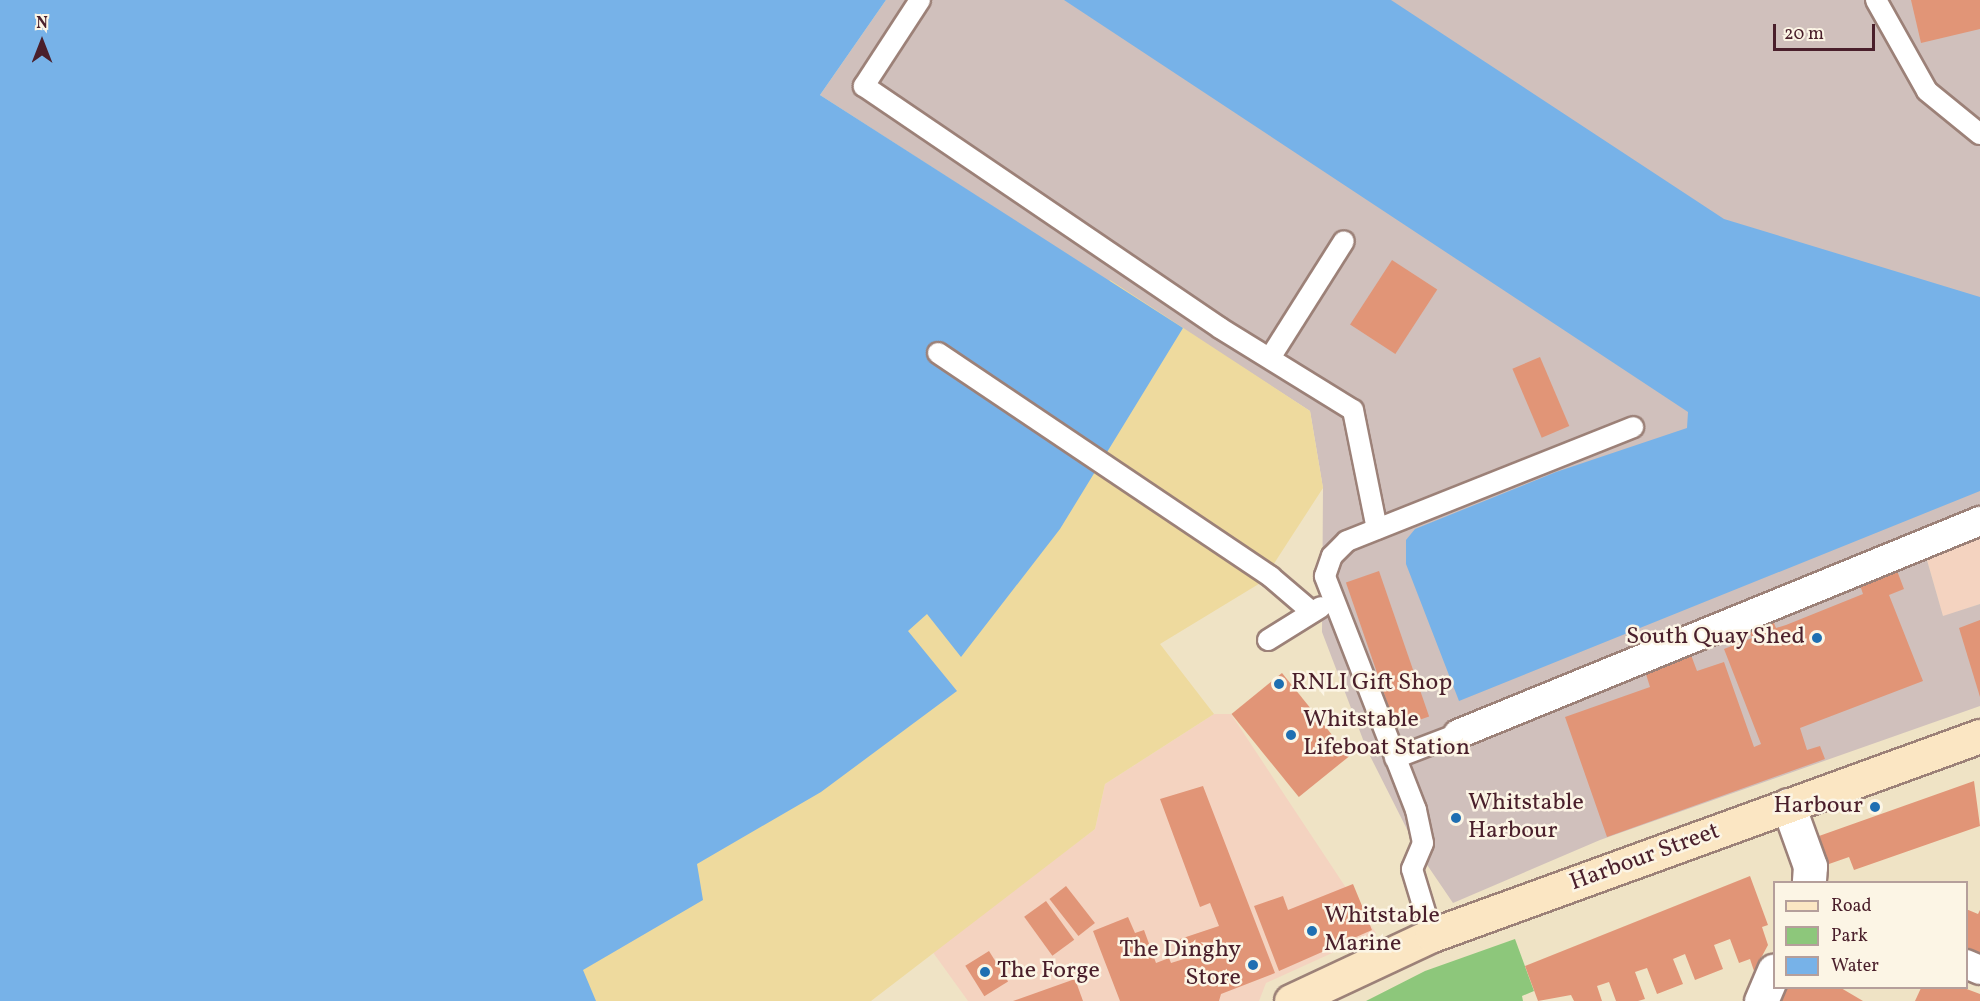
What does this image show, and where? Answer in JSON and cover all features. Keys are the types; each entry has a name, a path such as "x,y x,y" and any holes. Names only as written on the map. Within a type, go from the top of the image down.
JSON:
{"main road":[{"name":"Harbour Street","path":"1323,1001 1349,972 1432,935 1980,736"},
{"path":"1291,1001 1349,972"}],"street":[{"path":"1458,734 1980,521"},
{"path":"1788,805 1810,866 1809,881"},
{"path":"1761,1001 1773,973"}],"lane":[{"path":"920,0 864,86 1270,358 1353,410 1377,529"},
{"path":"1876,0 1927,91 1980,134"},
{"path":"1270,358 1344,241"},
{"path":"938,353 1178,513 1312,612"},
{"path":"1432,935 1412,869 1423,843 1395,758 1324,576 1332,556 1347,541 1633,427"},
{"path":"1268,639 1333,600"},
{"path":"1395,758 1458,734"}],"shaded area":[{"path":"886,0 1980,0 1980,533 1925,553 1943,616 1980,604 1980,706 1600,840 1453,903 1419,853 1367,750 1322,632 1323,488 1310,411 820,95"},
{"path":"1980,533 1980,604 1943,617 1925,553"},
{"path":"1214,714 1231,714 1376,933 1266,983 1259,1001 968,1001 932,951 1095,829 1105,784"}],"green space":[{"path":"1515,939 1534,991 1522,996 1523,1001 1366,1001 1425,971"}],"sand":[{"path":"1110,280 1310,411 1323,488 1262,582 1160,644 1214,714 1105,784 1095,829 871,1001 461,1001"}],"water":[{"path":"0,0 886,0 820,95 1183,328 1060,529 961,657 927,614 908,631 957,691 821,792 697,864 703,900 583,970 596,1001 0,1001"},
{"path":"1064,0 1391,0 1724,219 1980,297 1980,491 1459,701 1406,564 1406,540 1415,529 1556,472 1687,428 1688,412"}],"building":[{"path":"1911,0 1980,0 1980,29 1921,43"},
{"path":"1392,260 1437,289 1395,354 1350,325"},
{"path":"1540,357 1569,426 1542,438 1512,369"},
{"path":"1896,568 1904,589 1889,595 1923,681 1800,728 1807,750 1820,746 1825,759 1607,837 1565,717 1650,687 1645,671 1691,655 1697,671 1724,662 1754,747 1761,744 1724,649 1752,638 1747,625 1771,616 1776,628 1786,625 1863,594 1859,582"},
{"path":"1379,571 1429,717 1396,728 1346,582"},
{"path":"1980,620 1980,697 1959,628"},
{"name":"Whitstable Lifeboat Station","path":"1282,673 1349,756 1299,797 1231,714"},
{"path":"1974,781 1980,826 1854,870 1849,857 1829,864 1819,836"},
{"path":"1203,786 1275,973 1221,994 1219,1001 1120,1001 1093,931 1128,917 1135,933 1144,930 1156,963 1169,958 1171,963 1187,958 1180,939 1219,926 1210,903 1200,907 1160,799"},
{"path":"1750,876 1768,925 1762,927 1768,945 1754,971 1750,959 1739,963 1730,939 1714,945 1723,969 1695,980 1685,954 1673,959 1683,984 1657,994 1647,968 1635,972 1645,999 1616,1001 1609,982 1597,986 1602,1001 1574,1001 1571,995 1538,1001 1525,966"},
{"path":"1353,884 1372,930 1279,971 1254,906 1283,896 1288,910"},
{"path":"1066,886 1095,923 1078,936 1049,899"},
{"path":"1046,901 1074,940 1052,956 1024,917"},
{"path":"1968,910 1978,914 1980,910 1980,955 1968,950"},
{"path":"989,951 1008,982 984,996 965,966"},
{"path":"1075,979 1083,1001 1013,1001"},
{"path":"1779,989 1843,989 1863,1001 1773,1001"},
{"path":"1921,989 1967,989 1980,994 1980,1001 1915,1001"}],"place":[{"name":"South Quay Shed","path":"1817,638"},
{"name":"RNLI Gift Shop","path":"1279,684"},
{"name":"Whitstable Lifeboat Station","path":"1291,735"},
{"name":"Harbour","path":"1875,807"},
{"name":"Whitstable Harbour","path":"1456,818"},
{"name":"Whitstable Marine","path":"1312,931"},
{"name":"The Dinghy Store","path":"1253,965"},
{"name":"The Forge","path":"985,972"}]}
